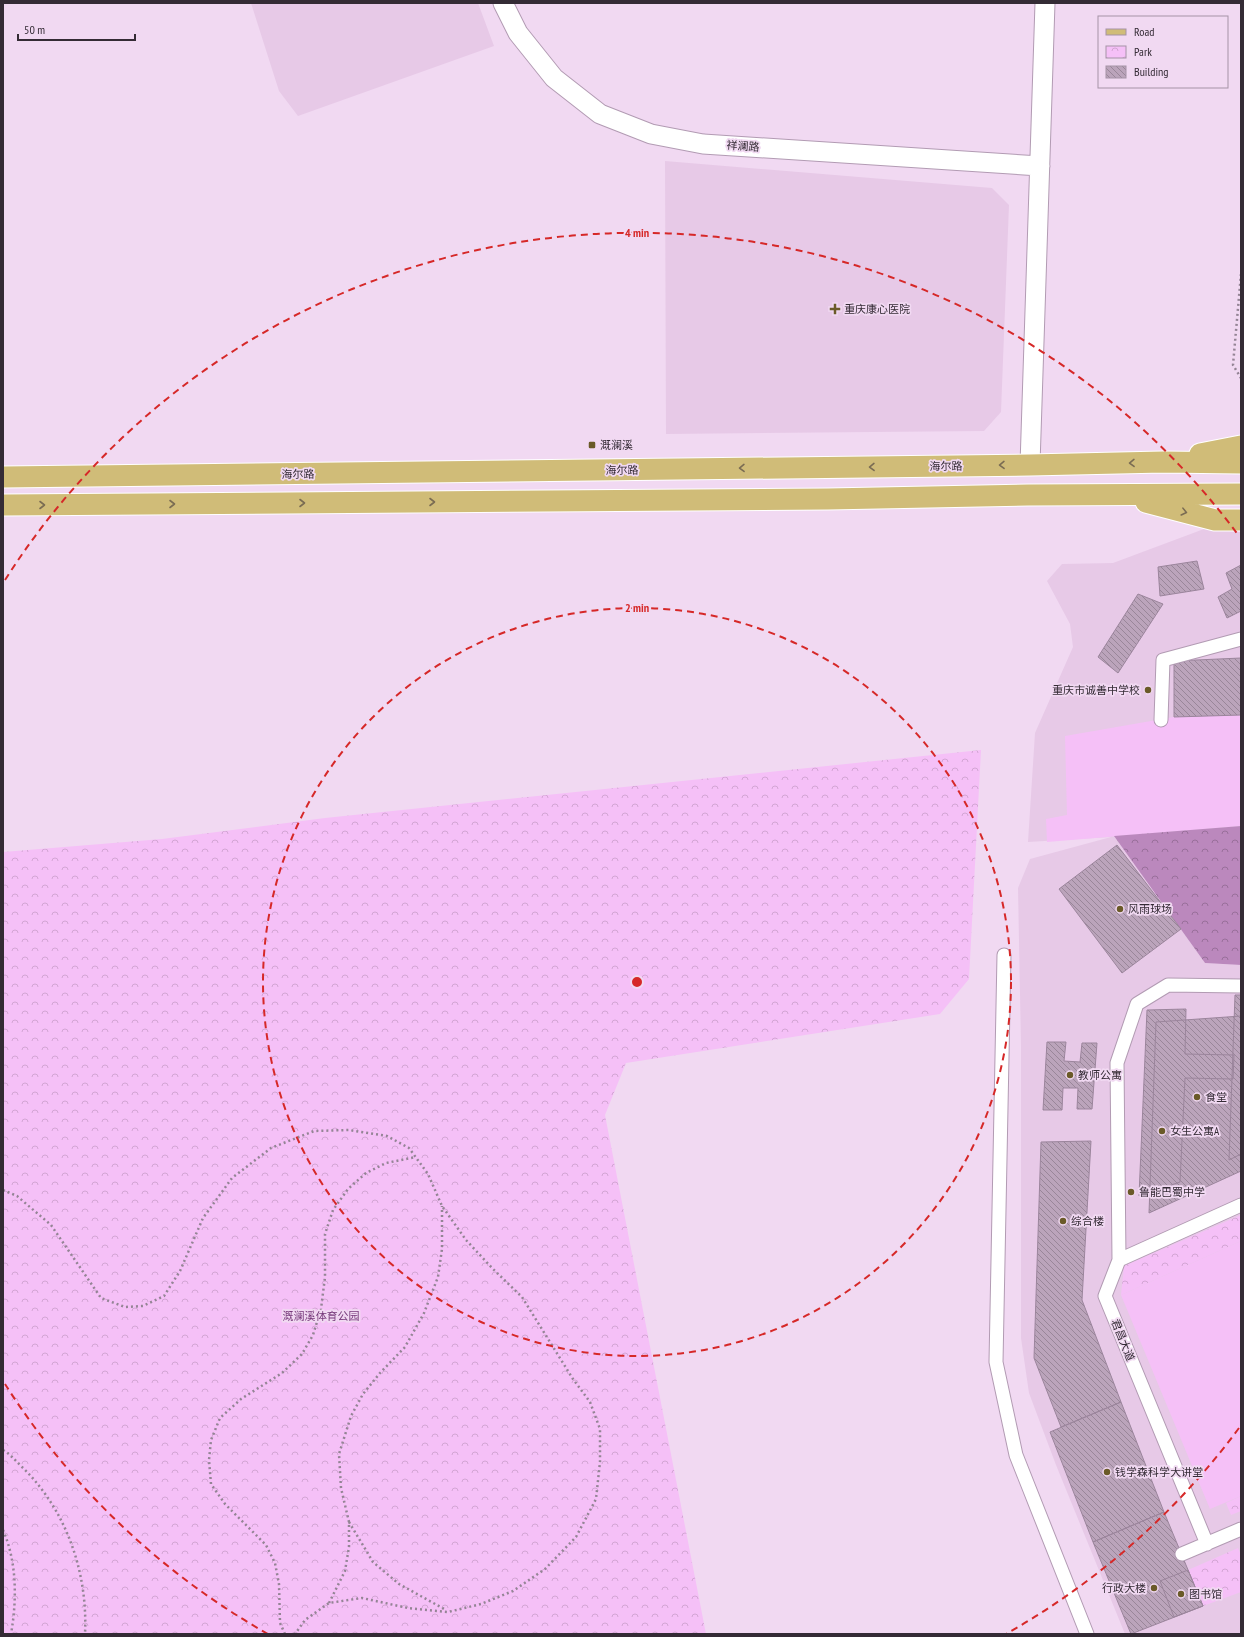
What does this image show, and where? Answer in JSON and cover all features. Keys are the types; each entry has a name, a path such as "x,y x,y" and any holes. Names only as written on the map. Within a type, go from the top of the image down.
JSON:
{"main road":[{"path":"1163,462 1241,446"},
{"name":"海尔路","path":"3,477 1030,465 1163,462 1241,463"},
{"path":"3,505 820,499 1021,495 1241,494"},
{"path":"1119,495 1215,520 1241,520"}],"street":[{"name":"祥澜路","path":"503,3 518,33 554,78 600,114 651,134 704,144 1040,166"},
{"path":"1030,465 1045,3"},
{"path":"1161,720 1163,660 1241,639"},
{"path":"1004,955 996,1362 1016,1456 1087,1634"},
{"path":"1241,986 1168,985 1137,1004 1117,1063 1119,1260 1241,1205"},
{"name":"君昌大道","path":"1119,1260 1105,1296 1207,1544"},
{"path":"1182,1554 1240,1531"}],"path":[{"path":"1241,274 1234,365 1241,378"},
{"path":"3,1190 17,1196 51,1225 101,1298 125,1307 144,1306 164,1296 180,1271 203,1218 232,1178 271,1148 314,1131 349,1130 387,1136 409,1148 428,1174 442,1206 466,1240 493,1269 522,1296 573,1379 590,1402 600,1429 600,1462 596,1499 576,1537 545,1569 512,1591 481,1604 448,1612 408,1608 362,1598 329,1603 305,1620 295,1634"},
{"path":"284,1634 280,1623 279,1584 275,1563 266,1545 225,1504 210,1484 209,1460 211,1440 220,1418 242,1399 282,1374 302,1354 313,1334 321,1310 325,1277 325,1234 333,1210 348,1189 366,1173 386,1163 416,1157"},
{"path":"329,1603 345,1571 349,1547 349,1522 341,1488 339,1454 351,1416 363,1394 380,1373 405,1347 424,1313 438,1277 442,1248 442,1206"},
{"path":"3,1450 37,1480 55,1508 70,1538 81,1580 86,1614 84,1634"},
{"path":"349,1522 373,1562 399,1584 448,1612"},
{"path":"3,1530 10,1546 15,1582 11,1634"}],"shaded area":[{"path":"251,3 478,3 494,46 298,116 279,91"},
{"name":"重庆康心医院","path":"665,161 992,188 1009,205 1001,412 984,431 666,434"},
{"name":"鲁能巴蜀中学","path":"1212,526 1241,526 1241,826 1114,836 1205,963 1241,965 1241,1634 1125,1634 1056,1465 1029,1393 1021,1338 1021,1046 1018,888 1030,859 1111,837 1028,842 1035,733 1073,647 1070,624 1047,581 1062,564 1113,563"}],"green space":[{"path":"1241,715 1241,826 1047,842 1046,819 1067,815 1065,736 1174,717"},
{"name":"溉澜溪体育公园","path":"981,750 969,979 940,1014 626,1063 605,1115 706,1634 3,1634 3,852 162,839 325,818"},
{"path":"1241,826 1241,965 1205,963 1114,836"},
{"path":"1241,1215 1241,1241 1121,1295 1124,1266"},
{"path":"1241,1241 1241,1496 1210,1509 1121,1295"},
{"path":"1241,1496 1241,1511 1231,1515 1226,1503"},
{"path":"1238,1548 1241,1555 1241,1592 1203,1606 1188,1570"}],"building":[{"path":"1197,561 1204,589 1160,596 1158,567"},
{"path":"1241,565 1241,611 1227,618 1218,597 1232,589 1226,573"},
{"path":"1138,594 1163,604 1118,673 1098,657"},
{"path":"1241,658 1241,715 1174,717 1174,661"},
{"name":"风雨球场","path":"1117,845 1181,929 1122,973 1059,889"},
{"path":"1235,995 1241,995 1241,1154 1229,1160"},
{"name":"女生公寓A","path":"1186,1009 1185,1054 1234,1055 1233,1079 1185,1078 1180,1182 1139,1196 1147,1010"},
{"name":"食堂","path":"1241,1016 1241,1171 1149,1213 1156,1022"},
{"name":"教师公寓","path":"1047,1042 1066,1042 1064,1061 1080,1062 1082,1043 1097,1043 1092,1109 1077,1109 1078,1088 1063,1088 1062,1110 1043,1110"},
{"name":"综合楼","path":"1091,1141 1082,1300 1121,1402 1061,1427 1034,1358 1041,1142"},
{"name":"钱学森科学大讲堂","path":"1121,1402 1164,1512 1093,1542 1050,1432"},
{"name":"行政大楼","path":"1164,1512 1203,1606 1131,1634 1093,1542"},
{"name":"图书馆","path":"1188,1570 1203,1606 1174,1617 1160,1581"}],"place":[{"name":"重庆康心医院","path":"835,309"},
{"name":"溉澜溪","path":"592,445"},
{"name":"重庆市诚善中学校","path":"1148,690"},
{"name":"风雨球场","path":"1120,909"},
{"name":"教师公寓","path":"1070,1075"},
{"name":"食堂","path":"1197,1097"},
{"name":"女生公寓A","path":"1162,1131"},
{"name":"鲁能巴蜀中学","path":"1131,1192"},
{"name":"综合楼","path":"1063,1221"},
{"name":"钱学森科学大讲堂","path":"1107,1472"},
{"name":"行政大楼","path":"1154,1588"},
{"name":"图书馆","path":"1181,1594"}]}
